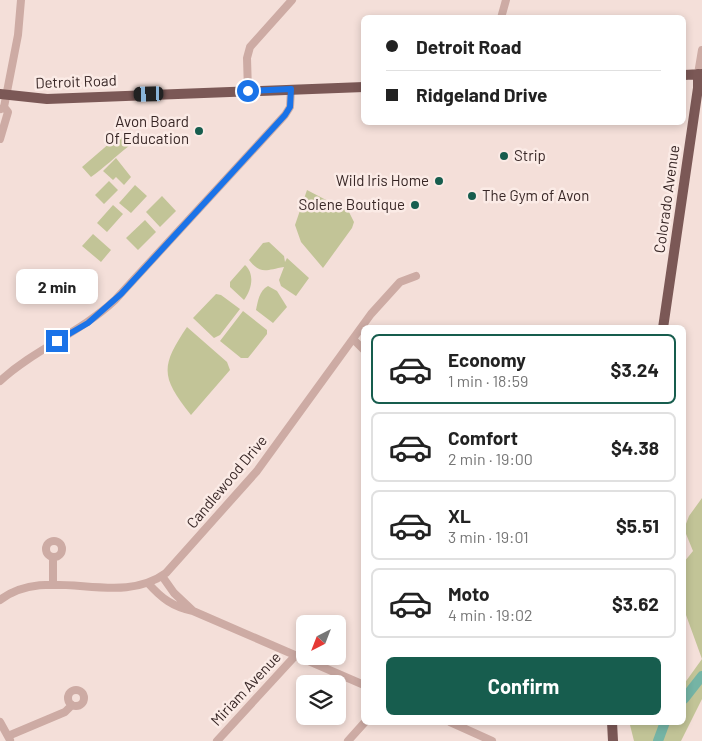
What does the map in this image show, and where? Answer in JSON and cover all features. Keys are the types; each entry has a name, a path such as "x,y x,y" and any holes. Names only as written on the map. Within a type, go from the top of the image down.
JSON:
{"main road":[{"path":"686,75 700,74"},
{"name":"Colorado Avenue","path":"662,325 700,74"},
{"name":"Detroit Road","path":"3,94 47,98 361,87"},
{"path":"612,725 613,741"}],"street":[{"path":"248,91 247,58 250,47 292,0"},
{"path":"502,15 506,0"},
{"path":"0,139 8,112 2,109 3,94 18,35 21,1"},
{"path":"700,74 702,50"},
{"path":"0,381 26,359 88,323 115,300 285,115 290,107 291,89"},
{"name":"Candlewood Drive","path":"364,325 395,287 407,278 416,276"},
{"name":"Candlewood Drive","path":"0,600 22,588 53,585 128,587 148,583 162,576 229,505 257,472 361,329"},
{"path":"353,339 361,347"},
{"path":"53,557 53,585"},
{"path":"162,576 174,593 193,611"},
{"path":"148,583 171,604 193,611 361,684"},
{"name":"Miriam Avenue","path":"217,741 295,656"},
{"path":"0,722 9,739 65,712 72,705"},
{"path":"348,741 362,725"},
{"path":"457,725 492,741"}],"green space":[{"path":"130,133 134,138 128,143 129,146 101,170 91,177 82,167 111,142"},
{"path":"116,158 131,177 124,185 116,177 113,180 103,171"},
{"path":"109,181 118,190 104,204 95,195"},
{"path":"135,185 147,196 131,213 119,203"},
{"path":"307,190 349,212 354,222 352,228 323,268 301,242 295,225"},
{"path":"162,196 176,211 160,227 146,212"},
{"path":"113,205 123,214 107,232 97,223"},
{"path":"145,220 156,232 138,250 126,238"},
{"path":"93,234 111,250 101,262 82,246"},
{"path":"269,242 284,256 285,262 287,258 309,278 296,296 281,286 279,280 284,267 261,270 249,260 263,243"},
{"path":"245,265 250,273 251,282 244,300 230,287 230,282"},
{"path":"268,286 277,291 287,307 273,323 256,310 261,293"},
{"path":"216,294 221,295 240,309 220,335 214,338 193,318"},
{"path":"243,311 267,330 267,334 248,358 241,358 220,341"},
{"path":"187,327 227,362 230,370 191,415 174,391 169,381 168,372 168,362 172,352"},
{"path":"702,498 702,659 686,615 686,560 693,551 686,534 686,524 689,516"},
{"path":"702,659 702,699 681,741 634,741 630,725 686,725 686,681"}],"waterway":[{"path":"686,696 702,676"},
{"path":"658,741 664,725"}],"place":[{"name":"Avon Board Of Education","path":"199,131"},
{"name":"Strip","path":"504,156"},
{"name":"Wild Iris Home","path":"439,181"},
{"name":"The Gym of Avon","path":"472,196"},
{"name":"Solene Boutique","path":"415,205"}],"route":[{"path":"57,341 88,323 115,300 228,179 290,107 291,89 248,91"}]}
